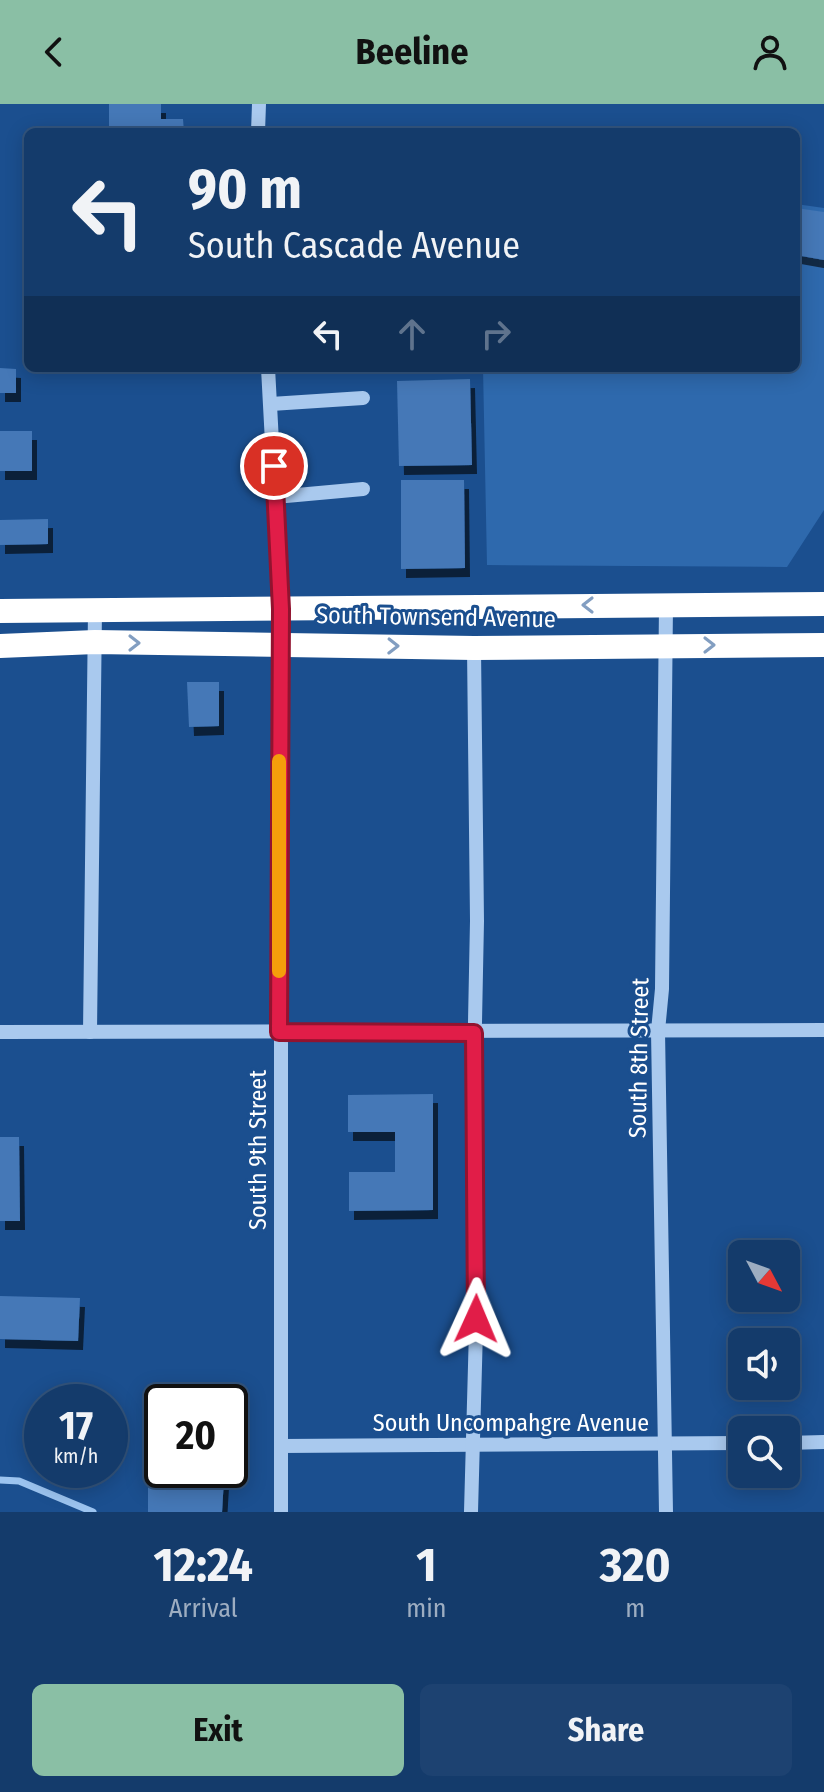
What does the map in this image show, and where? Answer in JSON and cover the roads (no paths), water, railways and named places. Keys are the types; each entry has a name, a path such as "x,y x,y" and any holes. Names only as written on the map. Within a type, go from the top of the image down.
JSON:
{"highway":[{"name":"South Townsend Avenue","path":"0,611 824,604"},
{"name":"South Townsend Avenue","path":"0,646 95,642 474,648 824,645"}],"street":[{"path":"258,128 259,104"},
{"name":"South 9th Street","path":"268,372 281,609 281,1512"},
{"path":"271,404 363,398"},
{"path":"275,497 363,489"},
{"name":"South 8th Street","path":"666,605 662,989 658,1031 666,1512"},
{"path":"90,1032 95,610"},
{"path":"471,1512 478,1256 474,1033 474,648"},
{"path":"0,1032 824,1030"},
{"path":"800,1443 824,1442"},
{"name":"South Uncompahgre Avenue","path":"281,1446 728,1443"}],"waterway":[{"path":"0,1480 19,1481 93,1512"}]}
